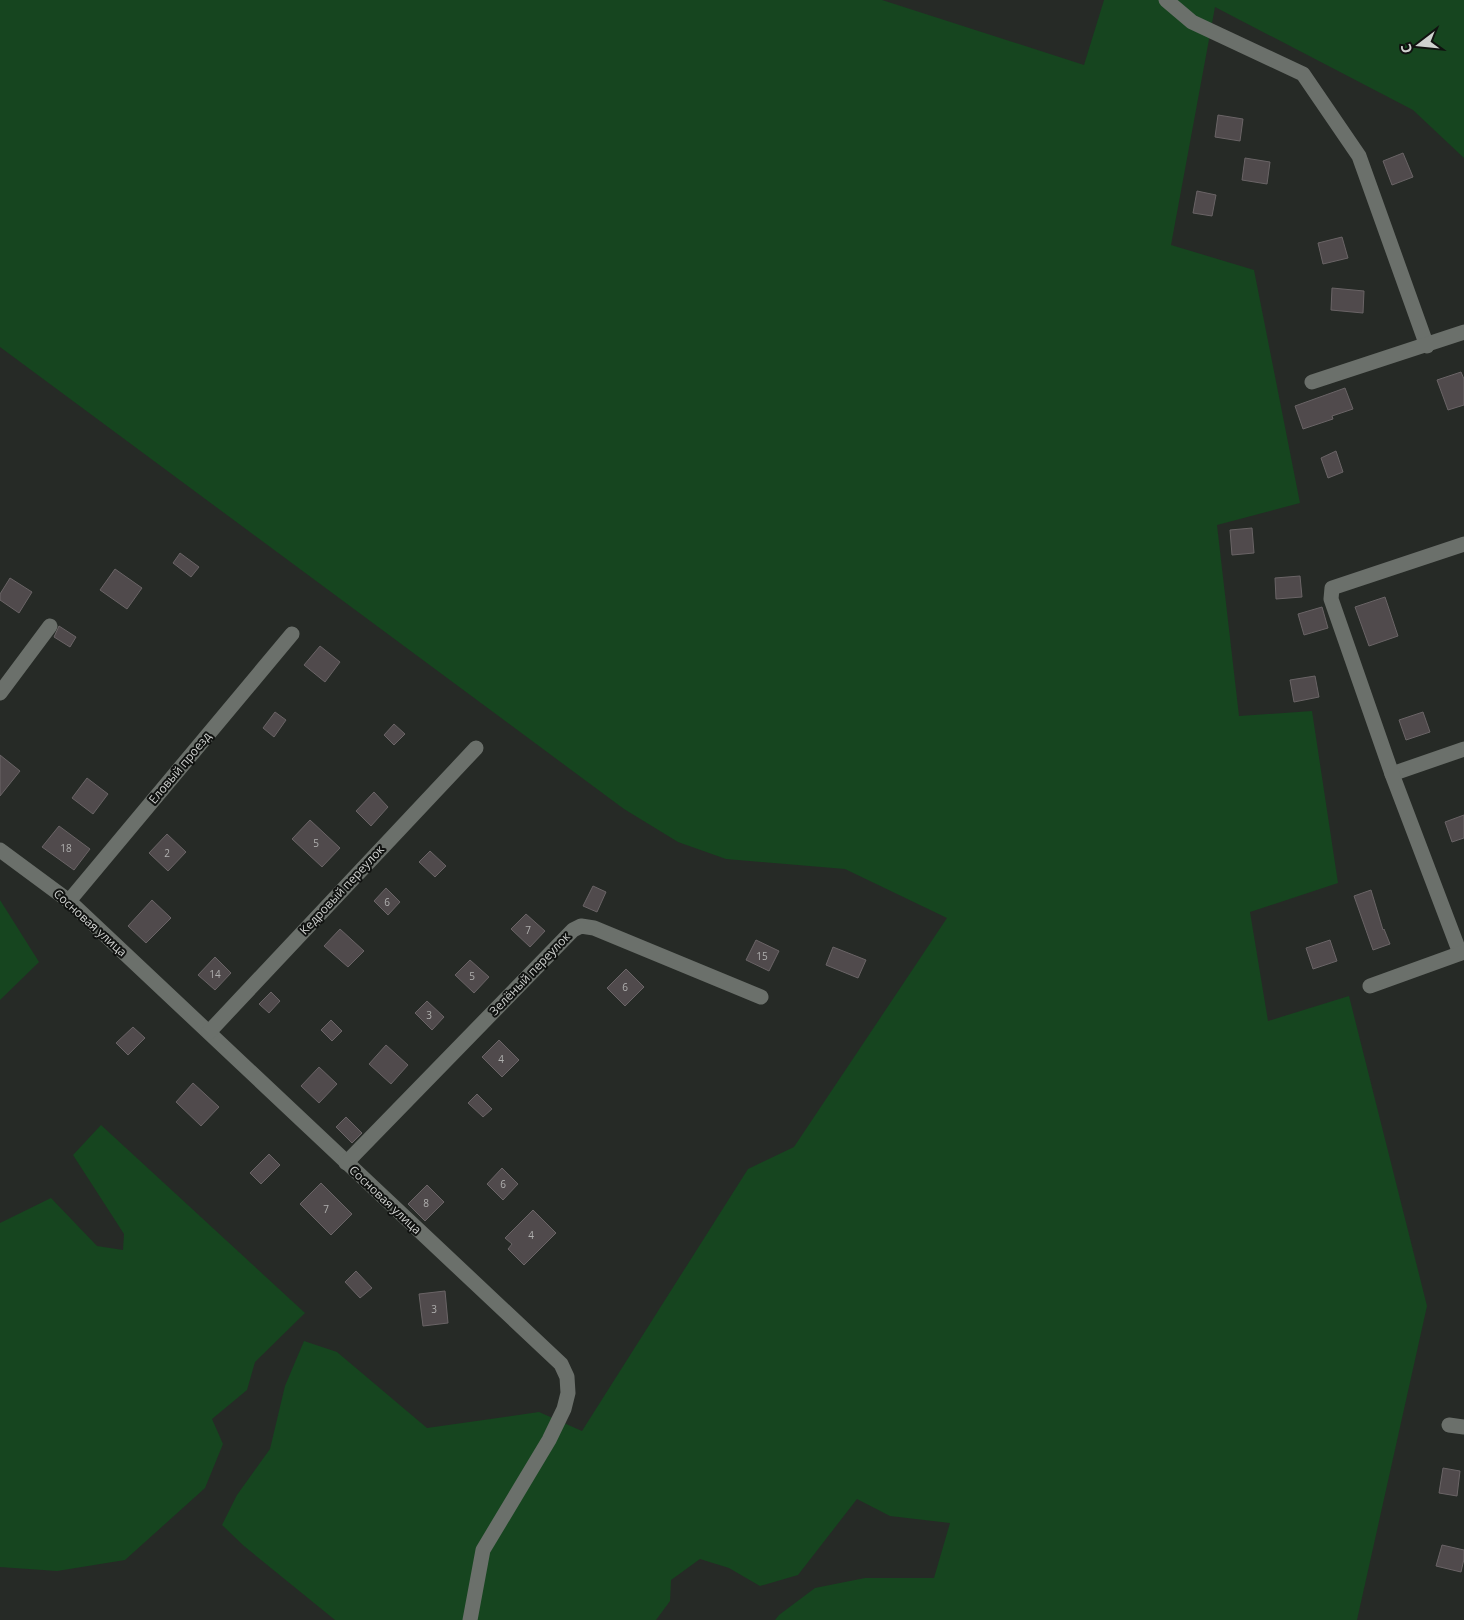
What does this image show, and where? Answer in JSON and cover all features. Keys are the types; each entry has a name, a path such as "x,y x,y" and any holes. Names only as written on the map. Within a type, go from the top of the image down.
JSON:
{"street":[{"path":"1166,0 1192,22 1303,74 1359,156 1428,346"},
{"path":"1312,382 1428,346 1464,332"},
{"path":"1370,986 1462,953 1392,774 1331,599 1332,588 1464,544"},
{"path":"0,693 50,626"},
{"name":"Еловый проезд","path":"69,901 292,634"},
{"name":"Кедровый переулок","path":"209,1032 476,748"},
{"path":"1392,774 1464,749"},
{"name":"Сосновая улица","path":"0,850 69,901 560,1364 567,1377 568,1393 564,1409 549,1440 483,1550 470,1620"},
{"name":"Зелёный переулок","path":"346,1164 566,937 573,930 581,926 594,928 761,997"},
{"path":"1449,1424 1464,1427"}],"green space":[{"path":"0,0 882,0 1084,65 1104,0 1464,0 1464,158 1413,110 1215,7 1171,245 1254,270 1300,503 1217,525 1239,716 1312,711 1338,883 1250,912 1268,1021 1349,996 1427,1306 1357,1620 775,1620 815,1588 865,1578 934,1578 950,1523 890,1516 857,1499 798,1575 760,1586 729,1568 700,1559 671,1580 670,1601 656,1620 335,1620 244,1546 222,1525 237,1495 270,1449 285,1386 304,1341 337,1352 427,1428 539,1412 582,1431 748,1169 794,1147 947,918 845,869 726,859 678,842 624,809 0,347"},
{"path":"0,900 39,962 0,1000"},
{"path":"101,1125 305,1313 255,1362 247,1390 212,1419 223,1444 205,1488 125,1560 57,1571 0,1567 0,1223 51,1198 97,1246 123,1250 124,1234 73,1155"}],"building":[{"path":"1218,115 1243,119 1240,141 1215,137"},
{"path":"1403,153 1413,177 1392,185 1383,161"},
{"path":"1245,158 1270,162 1267,184 1242,180"},
{"path":"1197,191 1216,195 1212,216 1193,213"},
{"path":"1342,237 1348,258 1323,264 1318,243"},
{"path":"1332,288 1364,291 1363,313 1331,310"},
{"path":"1461,372 1464,379 1464,405 1448,410 1437,380"},
{"path":"1345,388 1353,409 1332,416 1333,419 1303,429 1295,406"},
{"path":"1336,451 1343,472 1328,478 1321,458"},
{"path":"1252,528 1254,553 1232,555 1230,530"},
{"path":"180,553 199,567 191,577 173,563"},
{"path":"115,569 142,588 127,609 100,590"},
{"path":"1300,576 1302,597 1276,599 1275,578"},
{"path":"10,578 32,592 19,613 0,600 0,594"},
{"path":"1385,597 1398,636 1369,646 1355,607"},
{"path":"1322,607 1328,628 1304,635 1298,614"},
{"path":"59,626 76,637 70,647 54,637"},
{"path":"320,646 340,662 325,682 304,665"},
{"path":"1315,676 1319,697 1294,702 1290,680"},
{"path":"275,712 286,720 274,737 263,728"},
{"path":"1423,712 1430,732 1406,740 1399,720"},
{"path":"394,724 405,734 394,745 384,735"},
{"path":"0,755 20,771 0,796"},
{"path":"87,778 108,794 93,814 72,798"},
{"path":"374,792 388,807 371,826 356,811"},
{"path":"1464,815 1464,838 1452,842 1445,822"},
{"path":"310,820 340,848 322,867 292,839"},
{"path":"59,826 90,849 74,870 42,847"},
{"path":"167,834 186,852 168,871 149,853"},
{"path":"430,851 446,866 435,877 419,862"},
{"path":"593,886 606,892 597,912 583,906"},
{"path":"386,888 400,902 388,915 374,901"},
{"path":"1371,890 1383,930 1390,944 1373,950 1354,896"},
{"path":"152,900 171,918 146,943 128,926"},
{"path":"526,914 545,931 530,947 511,929"},
{"path":"340,929 364,951 348,967 324,946"},
{"path":"756,940 779,951 769,971 746,960"},
{"path":"1330,940 1337,961 1313,969 1306,948"},
{"path":"833,947 866,960 858,978 826,965"},
{"path":"215,957 231,973 215,990 198,975"},
{"path":"470,960 489,977 474,993 455,975"},
{"path":"626,969 644,987 625,1006 607,988"},
{"path":"271,992 280,1001 269,1013 259,1004"},
{"path":"427,1001 444,1017 432,1030 415,1013"},
{"path":"331,1020 342,1031 332,1041 321,1030"},
{"path":"133,1027 145,1038 128,1055 116,1043"},
{"path":"499,1040 519,1060 502,1077 482,1057"},
{"path":"386,1045 408,1065 391,1084 369,1064"},
{"path":"319,1067 337,1084 319,1103 301,1086"},
{"path":"193,1083 219,1107 201,1126 176,1102"},
{"path":"477,1094 492,1109 483,1117 468,1103"},
{"path":"346,1117 362,1133 352,1143 336,1127"},
{"path":"269,1154 280,1165 261,1184 250,1173"},
{"path":"502,1168 518,1184 503,1200 487,1184"},
{"path":"321,1183 352,1214 331,1235 300,1204"},
{"path":"427,1185 444,1202 425,1221 408,1204"},
{"path":"533,1210 556,1233 524,1265 508,1249 512,1244 505,1238"},
{"path":"356,1271 372,1288 360,1298 345,1282"},
{"path":"445,1291 448,1323 423,1326 419,1294"},
{"path":"1443,1468 1460,1471 1457,1496 1439,1493"},
{"path":"1442,1545 1464,1550 1461,1572 1436,1566"}]}
